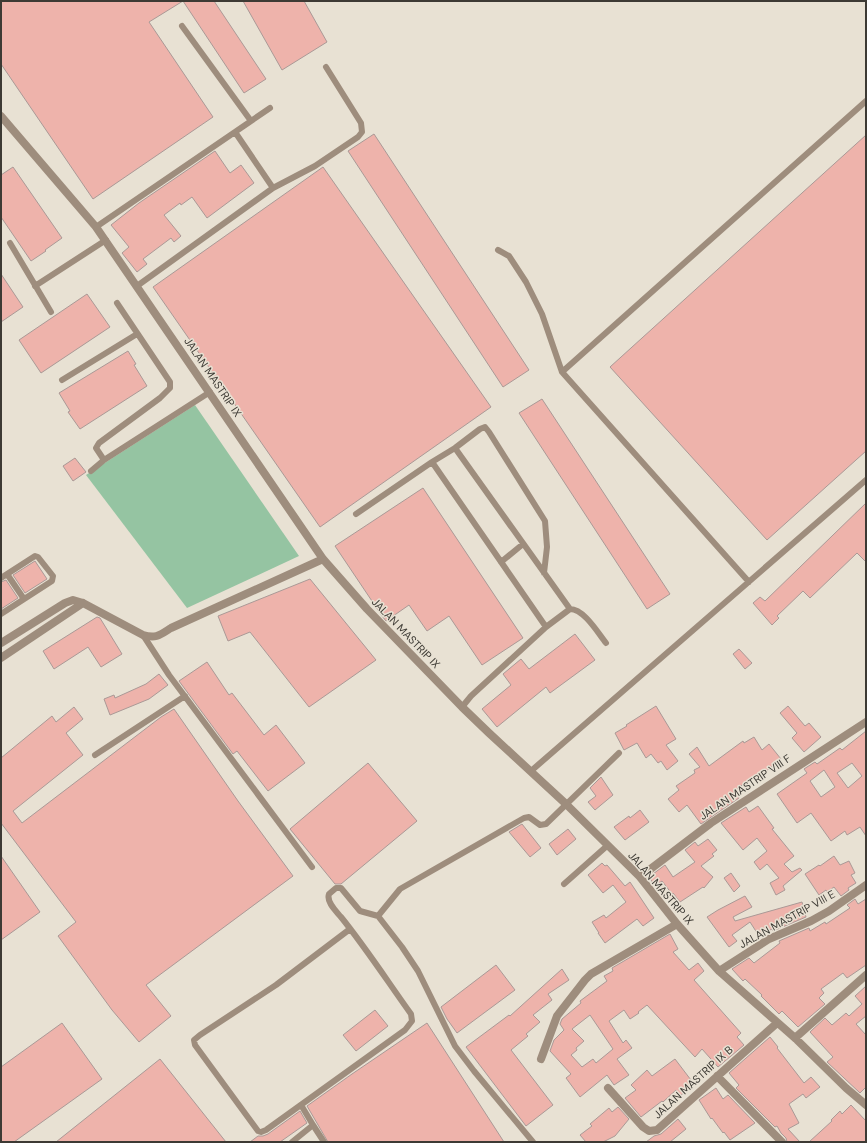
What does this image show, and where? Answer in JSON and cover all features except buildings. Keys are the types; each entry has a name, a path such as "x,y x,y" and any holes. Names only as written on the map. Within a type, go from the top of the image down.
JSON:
{"street":[{"name":"JALAN MASTRIP IX","path":"1,116 96,226 323,559 367,609 462,707 489,734 566,804 640,877 677,924 719,971 795,1038 846,1088 866,1105"},
{"path":"1,643 65,603 73,600 143,635 150,637 157,636 171,628 323,559"},
{"path":"1,658 83,604"},
{"name":"JALAN MASTRIP VIII F","path":"640,877 711,822 866,722"},
{"name":"JALAN MASTRIP VIII E","path":"719,971 769,939 811,921 829,911 866,885"},
{"path":"541,1059 557,1016 591,974 677,924"},
{"path":"795,1038 866,975"},
{"name":"JALAN MASTRIP IX B","path":"608,1088 643,1127 649,1131 657,1130 777,1023"},
{"path":"717,1076 782,1142"}],"lane":[{"path":"182,26 251,122"},
{"path":"137,286 273,188 315,166 358,137 362,132 361,123 326,67"},
{"path":"562,372 866,101"},
{"path":"96,226 270,108"},
{"path":"235,132 273,188"},
{"path":"36,286 106,240"},
{"path":"10,243 51,312"},
{"path":"498,250 509,256 526,282 542,314 562,372 749,582"},
{"path":"104,460 96,448 99,443 160,398 170,388 170,382 117,303"},
{"path":"62,380 137,334"},
{"path":"91,471 104,460 210,392"},
{"path":"356,514 485,427 545,521 547,547 544,573"},
{"path":"455,448 570,609"},
{"path":"432,462 546,627"},
{"path":"531,771 866,480"},
{"path":"501,562 523,544"},
{"path":"1,614 52,581 53,576 38,557 35,556 4,576 24,599"},
{"path":"462,707 471,696 546,627 570,609 575,609 583,614 606,643"},
{"path":"143,635 169,675 312,867"},
{"path":"95,755 185,696"},
{"path":"378,916 400,889 524,818 529,817 540,825 546,824 619,753"},
{"path":"564,884 608,845"},
{"path":"350,929 276,985 194,1040 195,1046 258,1131 261,1132 266,1130 405,1030 412,1021 411,1014 350,929 328,899 329,894 336,888 341,888 360,911 378,916 402,947 418,971 455,1046 533,1142"},
{"path":"301,1105 324,1142"},
{"path":"292,1142 313,1125"}],"green space":[{"path":"195,405 299,556 187,608 86,475"}]}
